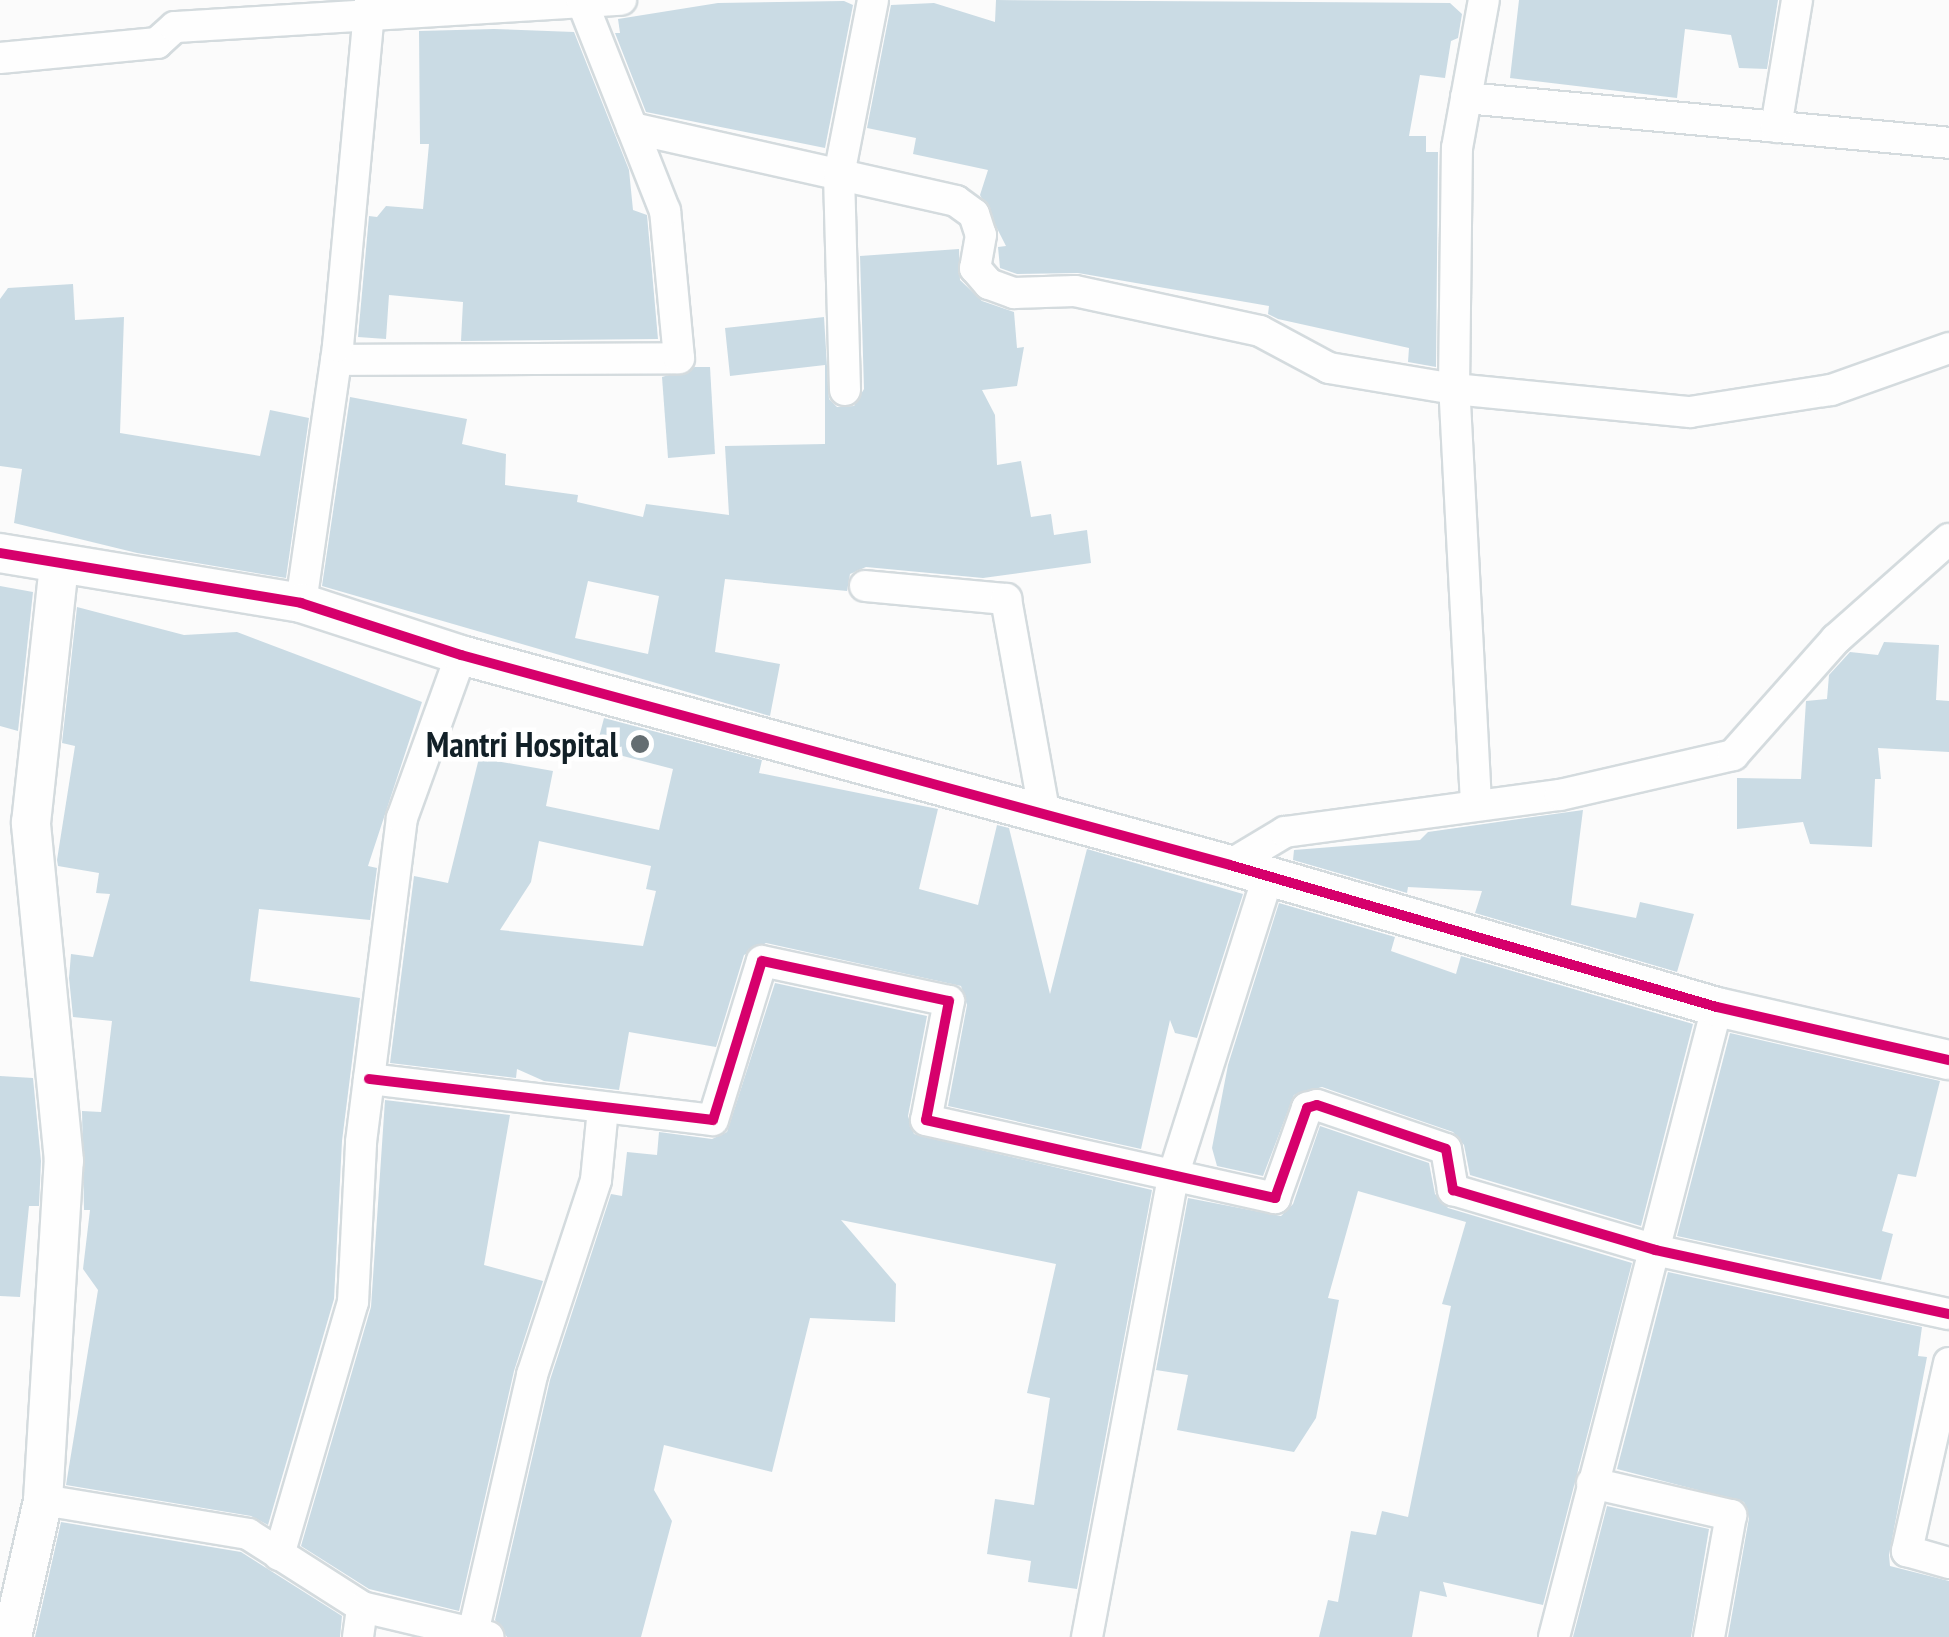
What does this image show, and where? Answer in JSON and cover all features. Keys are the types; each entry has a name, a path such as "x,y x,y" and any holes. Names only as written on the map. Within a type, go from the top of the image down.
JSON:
{"street":[{"path":"0,58 157,43 175,27 370,9 621,0"},
{"path":"846,390 839,175 873,0"},
{"path":"1476,802 1454,389 1457,148 1484,0"},
{"path":"1776,127 1797,0"},
{"path":"336,360 679,358 664,211 582,1"},
{"path":"301,603 336,360 370,9"},
{"path":"1466,98 1949,143"},
{"path":"632,128 956,201 974,214 981,234 975,268 989,284 1014,292 1075,291 1260,332 1329,368 1454,389 1690,412 1831,390 1949,348"},
{"path":"1230,865 1285,832 1476,802 1560,796 1733,755 1836,639 1949,539"},
{"path":"0,553 301,603 461,656 1230,865 1716,1007 1949,1060"},
{"path":"12,1637 12,1582 43,1500 64,1161 30,823 59,564"},
{"path":"866,586 1006,599 1045,814"},
{"path":"278,1555 353,1302 369,1080 402,818 461,656"},
{"path":"1087,1637 1174,1173 1268,877"},
{"path":"369,1080 716,1119 762,961 949,1001 926,1120 1279,1198 1307,1108 1317,1104 1446,1149 1453,1190 1655,1250 1949,1314"},
{"path":"1554,1637 1716,1007"},
{"path":"43,1500 248,1534 360,1622 481,1635 532,1376 596,1180 603,1109"},
{"path":"1949,1362 1906,1551 1949,1563"},
{"path":"1592,1483 1731,1515 1709,1637"}],"building":[{"path":"996,0 1450,3 1462,14 1458,38 1451,41 1445,78 1420,75 1409,136 1426,136 1426,152 1438,152 1436,367 1408,362 1409,348 1278,319 1268,314 1269,306 1078,273 1017,274 1000,268 998,247 1006,246 980,195 988,170 913,154 916,138 867,128 891,5 934,3 995,22"},
{"path":"1519,0 1778,0 1767,69 1739,68 1731,35 1685,29 1677,98 1510,78"},
{"path":"844,1 853,5 825,148 646,112 615,33 620,33 618,19 718,3"},
{"path":"419,31 574,32 629,170 633,210 647,215 658,339 461,341 463,302 389,295 386,339 358,337 369,216 377,217 386,206 423,209 429,144 420,144"},
{"path":"959,249 960,280 982,301 1014,312 1017,348 1024,347 1017,386 982,390 995,415 997,465 1021,461 1031,517 1051,514 1054,535 1087,530 1091,563 983,578 866,567 850,574 847,591 725,579 715,652 780,664 770,716 322,586 350,397 467,419 462,444 506,454 505,485 578,495 577,502 643,517 646,504 729,515 725,446 825,444 825,365 730,376 725,328 824,317 829,399 837,407 854,406 864,389 860,256","holes":["588,581 659,596 648,654 575,638"]},
{"path":"73,284 75,320 124,317 120,433 260,456 270,410 309,418 286,578 137,553 14,523 22,469 0,466 0,299 8,288"},
{"path":"695,367 710,367 715,454 668,458 662,377"},
{"path":"0,586 33,592 18,731 0,726"},
{"path":"77,607 184,635 237,632 422,702 368,866 377,868 370,920 259,909 250,981 360,998 342,1141 334,1299 268,1525 251,1516 66,1485 98,1290 83,1269 90,1210 84,1210 82,1111 101,1112 112,1021 73,1017 69,978 71,954 93,957 110,894 96,893 99,873 58,866 57,860 75,746 62,743"},
{"path":"1884,642 1939,645 1936,700 1949,701 1949,752 1878,748 1881,779 1875,779 1872,847 1810,844 1803,822 1737,829 1737,778 1801,779 1806,701 1827,699 1829,675 1850,652 1878,655"},
{"path":"604,718 762,760 759,773 938,809 919,889 978,905 997,825 1009,828 1050,994 1087,849 1243,894 1197,1038 1175,1033 1170,1020 1141,1149 948,1106 967,1005 961,986 766,943 744,955 716,1047 629,1032 619,1090 544,1081 517,1069 516,1078 390,1063 414,876 448,883 479,758 553,771 546,806 659,830 673,769 596,749","holes":["539,841 651,866 646,889 656,891 643,946 500,930 531,882"]},
{"path":"1583,810 1571,905 1636,918 1640,902 1694,914 1677,972 1475,913 1482,891 1408,887 1407,893 1293,860 1294,850 1420,840 1428,832"},
{"path":"1279,903 1395,937 1391,951 1456,974 1461,956 1693,1024 1641,1226 1470,1175 1464,1145 1453,1132 1322,1087 1294,1095 1263,1176 1217,1166 1212,1148 1228,1065"},
{"path":"775,983 927,1016 908,1116 914,1134 1152,1190 1077,1589 1028,1582 1031,1561 987,1554 995,1499 1034,1505 1050,1398 1027,1393 1056,1264 841,1220 896,1284 895,1322 810,1318 772,1472 664,1445 654,1490 672,1521 641,1637 507,1637 495,1620 550,1380 611,1194 622,1196 627,1152 657,1155 659,1132 712,1139 727,1132"},
{"path":"1730,1033 1940,1081 1916,1177 1898,1174 1882,1231 1893,1234 1881,1280 1677,1236"},
{"path":"0,1076 33,1078 41,1161 39,1206 29,1206 20,1297 0,1296"},
{"path":"385,1100 510,1115 484,1265 543,1281 514,1371 459,1611 369,1589 301,1546 371,1307"},
{"path":"1320,1126 1429,1163 1435,1194 1448,1208 1632,1263 1543,1605 1443,1582 1447,1597 1420,1591 1412,1637 1319,1637 1328,1600 1338,1602 1351,1531 1376,1535 1382,1511 1408,1517 1451,1306 1442,1304 1466,1222 1358,1191 1328,1298 1339,1300 1316,1418 1294,1452 1177,1430 1188,1375 1156,1370 1188,1198 1281,1216 1293,1204"},
{"path":"1668,1272 1922,1327 1918,1356 1927,1357 1889,1555 1890,1566 1949,1581 1949,1637 1728,1637 1749,1518 1744,1502 1617,1469"},
{"path":"1607,1506 1709,1529 1691,1637 1573,1637"},
{"path":"61,1522 241,1552 342,1616 340,1637 35,1637"}],"cycle path":[{"path":"0,553 301,603 461,655 1230,865 1717,1007 1949,1060"},
{"path":"369,1079 713,1120 762,961 949,1001 926,1120 1275,1198 1307,1108 1317,1105 1446,1149 1453,1190 1655,1250 1949,1314"}],"place":[{"name":"Mantri Hospital","path":"640,744"}]}
